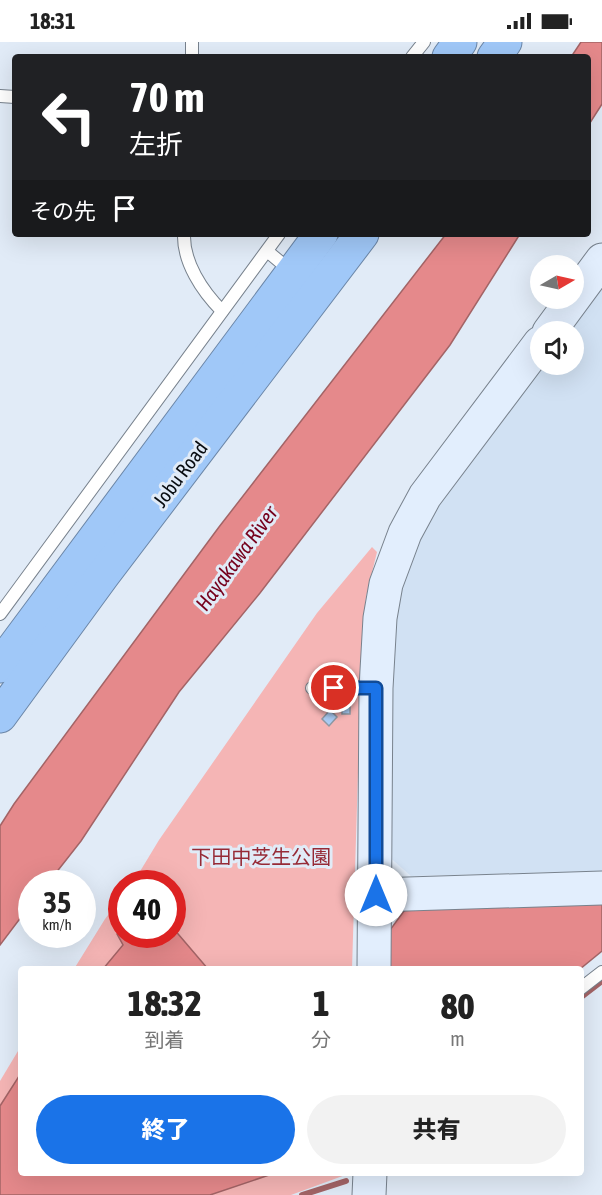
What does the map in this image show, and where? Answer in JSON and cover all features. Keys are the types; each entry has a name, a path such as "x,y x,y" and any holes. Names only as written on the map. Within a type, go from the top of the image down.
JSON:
{"highway":[{"name":"Jobu Road","path":"0,666 319,237"},
{"name":"Jobu Road","path":"0,716 103,575 360,237"}],"street":[{"path":"557,321 602,260"},
{"path":"374,966 376,688 380,618 386,584 405,533 425,496 530,356"},
{"path":"376,895 602,888"},
{"path":"369,1195 370,1176"}],"lane":[{"path":"184,237 183,249 186,259 210,299 222,311"},
{"path":"0,614 277,237"},
{"path":"267,251 293,273"},
{"path":"312,688 376,688"},
{"path":"584,987 602,972"}],"shaded area":[{"path":"602,279 602,871 411,876 386,854 390,692 396,605 405,565 429,514 532,375 584,375 584,321 571,321 580,309 584,309 584,304"}],"green space":[{"name":"下田中芝生公園","path":"372,547 377,552 366,597 362,642 352,966 76,966 87,948 96,948 96,934 108,915 108,948 186,948 186,870 141,870 159,840 317,613"},
{"path":"18,1051 18,1176 343,1176 291,1195 0,1195 0,1081"}],"water":[{"path":"581,42 602,42 602,104 591,121 591,54 573,54"},
{"name":"Hayakawa River","path":"444,237 518,237 450,345 260,593 179,692 81,841 58,870 18,870 18,921 0,945 0,826 219,527"},
{"path":"602,900 602,951 584,966 389,966 390,930 407,907"},
{"path":"186,943 205,966 106,966 120,948 186,948"},
{"path":"18,1078 18,1176 266,1176 210,1195 0,1195 0,1106"}],"building":[{"path":"342,701 350,701 350,714 342,714"},
{"path":"330,710 337,717 329,726 322,719"}],"waterway":[{"path":"584,995 602,981"},
{"path":"302,1195 346,1181"}],"route":[{"path":"334,688 376,688 376,895"}]}
